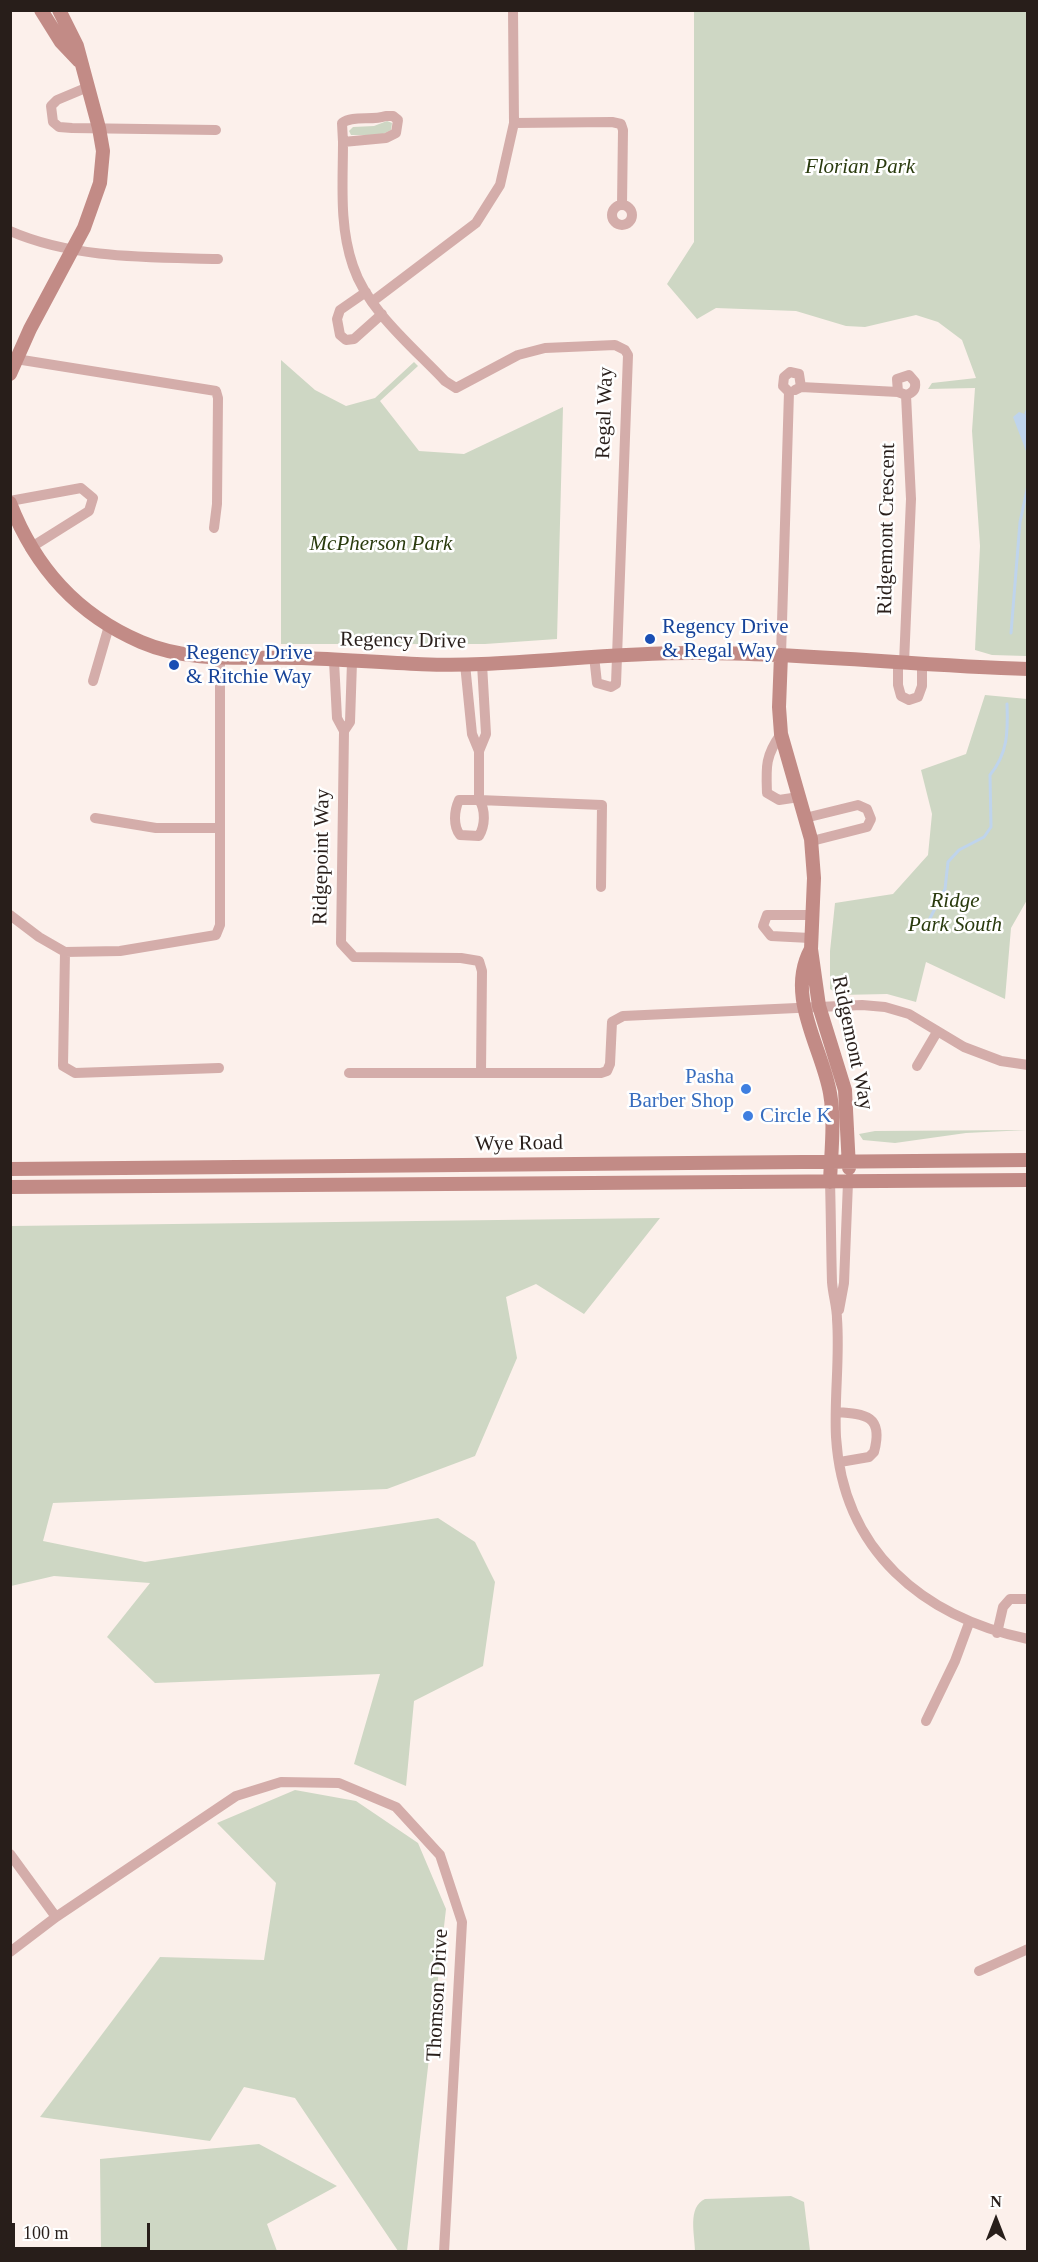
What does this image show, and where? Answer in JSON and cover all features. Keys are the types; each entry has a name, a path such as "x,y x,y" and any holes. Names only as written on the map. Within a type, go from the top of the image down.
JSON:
{"street":[{"path":"41,10 62,42 79,61"},
{"path":"10,374 71,249 84,228 100,183 103,151 99,128 76,46 59,10"},
{"path":"382,314 354,339 346,340 340,335 337,319 340,310 370,296 476,223 500,185 514,123 513,10"},
{"path":"88,87 57,100 51,106 53,122 59,127 216,130"},
{"path":"393,116 398,120 396,133 386,138 343,142 342,123 348,119 375,120 393,116"},
{"path":"514,123 612,122 621,124 623,130 622,205"},
{"name":"Regal Way","path":"343,142 342,210 353,267 382,314 445,381 456,388 518,355 545,348 615,345 625,350 628,355 617,654"},
{"path":"10,231 35,242 71,249 218,259"},
{"path":"16,359 216,391 218,398 218,504 214,528"},
{"name":"Ridgemont Crescent","path":"781,655 789,392 782,382 788,373 799,375 801,387"},
{"name":"Ridgemont Crescent","path":"789,392 801,387 902,394 911,499 901,662"},
{"name":"Regency Drive","path":"30,548 89,511 93,498 81,488 10,502 15,526 30,548 57,584 109,626 142,642 177,654 220,658 465,664 617,654 781,655 1028,669"},
{"path":"93,681 109,626"},
{"path":"594,656 597,683 610,687 617,681 617,654"},
{"name":"Ridgemont Way","path":"781,655 779,707 781,734 812,841 814,878 810,944 803,975 830,1094 830,1182"},
{"path":"10,915 39,937 65,952 120,951 216,935 220,925 220,658"},
{"name":"Ridgepoint Way","path":"334,661 337,718 344,731 340,943 354,957 461,958 479,961 482,971 481,1073"},
{"name":"Ridgepoint Way","path":"344,731 350,722 352,662"},
{"path":"901,662 898,685 901,696 909,700 918,697 922,686 922,664"},
{"path":"465,664 471,734 479,751"},
{"path":"482,664 486,734 479,751 479,800 602,805 601,887"},
{"path":"781,734 770,750 767,760 767,793 779,800 799,797"},
{"path":"806,819 858,805 867,809 871,819 867,827 812,841"},
{"path":"95,818 156,828 220,828"},
{"path":"810,944 771,936 763,926 767,915 811,915"},
{"path":"65,952 63,1066 75,1073 219,1068"},
{"path":"349,1073 601,1073 607,1071 610,1065 612,1022 623,1016 812,1007 885,1007 909,1014 964,1047 1001,1061 1028,1065"},
{"name":"Ridgemont Way","path":"812,1007 844,1090 849,1182"},
{"path":"918,1066 937,1032"},
{"name":"Wye Road","path":"10,1169 1028,1160"},
{"name":"Wye Road","path":"10,1187 1028,1180"},
{"path":"830,1182 832,1285 837,1319 836,1412 840,1462 854,1511 882,1559 918,1595 969,1623 997,1633 1028,1639"},
{"path":"837,1319 844,1283 849,1182"},
{"path":"836,1412 864,1414 875,1424 874,1452 869,1457 840,1462"},
{"path":"997,1633 1004,1607 1010,1599 1028,1599"},
{"path":"926,1721 955,1661 969,1623"},
{"name":"Thomson Drive","path":"10,1952 56,1917 236,1796 281,1782 339,1783 396,1807 440,1855 462,1922 444,2252"},
{"path":"10,1854 56,1917"},
{"path":"979,1971 1028,1949"}],"green space":[{"name":"Florian Park","path":"694,11 1027,11 1026,656 992,655 975,650 980,546 972,431 975,388 928,389 932,383 976,378 962,340 938,322 916,315 865,327 846,326 796,311 716,308 697,319 667,284 694,242"},
{"path":"387,121 392,123 391,130 381,135 351,135 349,131 353,127 374,126"},
{"name":"McPherson Park","path":"281,360 315,390 346,406 375,398 414,362 418,366 380,401 419,451 464,454 563,407 557,639 485,644 281,644"},
{"name":"Ridge Park South","path":"985,695 1027,699 1027,900 1011,928 1005,999 926,962 916,1002 887,994 840,995 830,989 830,951 835,903 893,894 928,855 932,814 921,770 966,754"},
{"path":"1027,1130 966,1133 895,1143 863,1140 859,1134 875,1131"},
{"path":"660,1218 584,1314 536,1284 506,1297 517,1358 475,1456 387,1489 53,1503 43,1541 145,1562 438,1518 475,1542 495,1582 483,1666 414,1701 406,1786 354,1764 380,1674 155,1683 107,1637 150,1583 54,1576 11,1586 11,1226"},
{"path":"295,1790 356,1801 418,1843 446,1909 407,2251 398,2251 295,2098 244,2087 210,2141 40,2117 160,1957 264,1960 276,1883 217,1823"},
{"path":"259,2144 337,2186 267,2224 277,2251 101,2251 100,2159"},
{"path":"791,2196 804,2202 810,2251 695,2251 694,2215 699,2203 705,2199"}],"water":[{"path":"1019,412 1027,415 1027,465 1026,451 1013,417"}],"waterway":[{"path":"1026,413 1028,409"},
{"path":"1011,633 1020,522 1028,485"},
{"path":"925,928 945,889 948,862 959,850 984,837 991,827 990,775 1000,759 1006,742 1007,704"}],"place":[{"name":"Regency Drive & Regal Way","path":"650,639"},
{"name":"Regency Drive & Ritchie Way","path":"174,665"},
{"name":"Pasha Barber Shop","path":"746,1089"},
{"name":"Circle K","path":"748,1116"}]}
